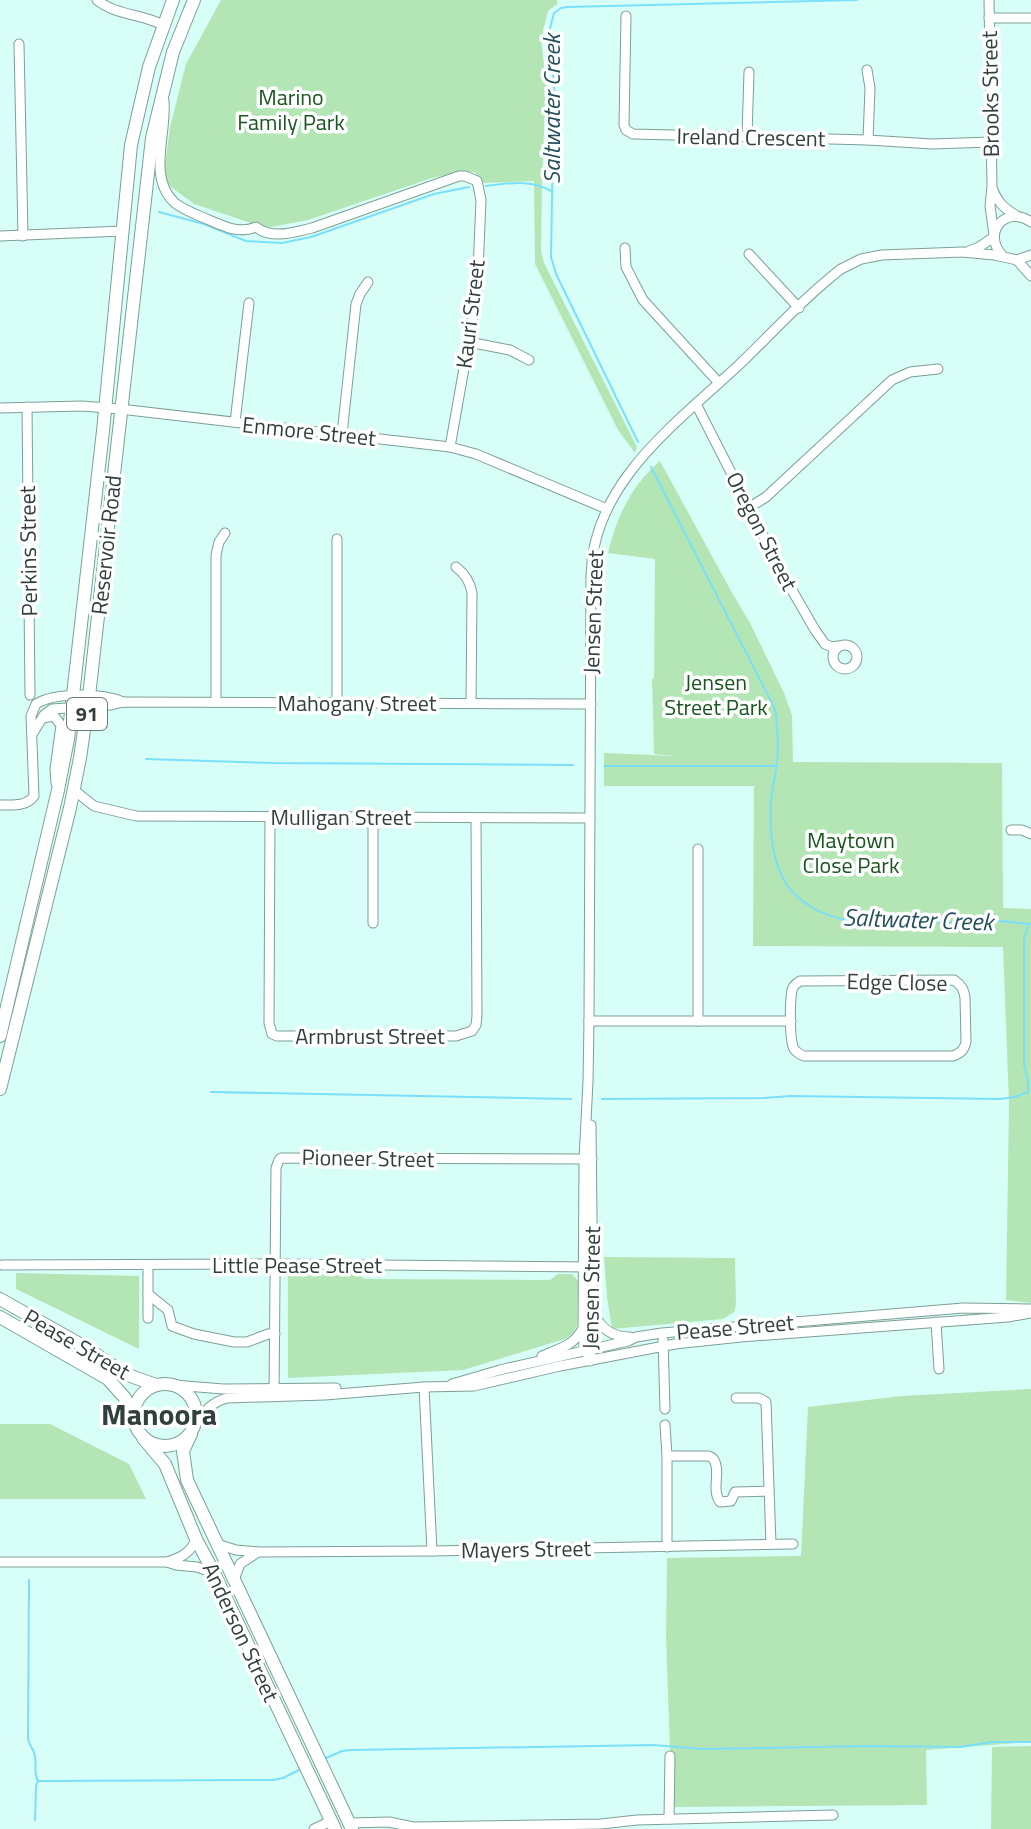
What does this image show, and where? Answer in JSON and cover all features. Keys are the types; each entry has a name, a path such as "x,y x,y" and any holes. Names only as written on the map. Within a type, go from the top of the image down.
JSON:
{"main road":[{"name":"Reservoir Road","path":"0,1036 58,790 73,702 134,125 149,67 173,0"},
{"name":"Reservoir Road","path":"0,1089 74,790 88,701 152,138 173,52 193,3"},
{"name":"Pease Street","path":"0,1299 85,1347 125,1374 156,1385"},
{"name":"Pease Street","path":"0,1317 108,1379 125,1398 133,1417"},
{"path":"156,1385 174,1385 193,1401 196,1410 193,1429 179,1444 156,1446 143,1438 136,1428 133,1417 135,1404 145,1391 156,1385"},
{"name":"Anderson Street","path":"193,1429 183,1449 185,1474 350,1826"},
{"name":"Anderson Street","path":"143,1438 165,1464 196,1539 333,1825"},
{"path":"333,1825 350,1826"}],"street":[{"path":"97,0 115,11 143,16 163,25"},
{"name":"Brooks Street","path":"989,0 990,206 994,236"},
{"name":"Ireland Crescent","path":"626,16 626,130 638,135 932,144 991,142"},
{"path":"989,18 1031,18"},
{"path":"19,44 23,236"},
{"path":"867,70 870,88 868,140"},
{"path":"747,136 749,72"},
{"name":"Kauri Street","path":"162,90 164,125 159,166 164,188 174,202 184,209 240,231 256,227 269,234 312,228 459,176 477,181 481,200 477,283 450,447"},
{"name":"Brooks Street","path":"992,187 1001,204 1017,216"},
{"path":"1017,216 1031,221"},
{"name":"Jensen Street","path":"589,1354 583,1329 591,1109 588,1082 591,563 595,540 607,509 628,473 646,453 834,275 861,259 882,255 973,250 994,236 1006,218 1017,216"},
{"path":"0,236 123,231"},
{"path":"994,236 996,247 1031,276"},
{"path":"625,248 626,267 643,300 719,383"},
{"name":"Jensen Street","path":"962,252 1011,259"},
{"path":"749,254 799,308"},
{"path":"1011,259 1031,255"},
{"path":"342,434 356,304 368,282"},
{"path":"235,422 249,303"},
{"path":"469,342 510,350 529,360"},
{"path":"750,507 892,380 910,372 938,369"},
{"name":"Oregon Street","path":"696,404 785,578 834,663"},
{"name":"Perkins Street","path":"27,407 30,695"},
{"name":"Enmore Street","path":"0,408 120,409 450,447 476,454 607,509"},
{"path":"216,702 216,555 225,533"},
{"path":"337,539 337,703"},
{"path":"456,567 470,583 472,593 471,703"},
{"path":"822,641 831,647 844,645 852,647 856,660 851,667 844,669 834,663 833,653 838,646"},
{"name":"Mahogany Street","path":"73,702 108,697 123,702 591,704"},
{"path":"0,805 25,803 34,796 31,716 36,704 48,699 73,702"},
{"path":"33,733 52,709 73,702"},
{"path":"42,719 54,716 61,725 55,772 58,790"},
{"name":"Mulligan Street","path":"74,790 94,806"},
{"name":"Mulligan Street","path":"70,808 94,806 136,816 590,818"},
{"name":"Armbrust Street","path":"270,816 269,1023 272,1034 277,1036 456,1036 472,1031 477,1016 476,818"},
{"path":"373,817 373,923"},
{"path":"1011,830 1024,830 1031,834"},
{"path":"698,849 698,1021"},
{"name":"Edge Close","path":"954,980 964,991 966,1042 964,1049 953,1056 804,1056 792,1045 791,1021 792,991 800,981 954,980"},
{"path":"589,1021 791,1021"},
{"name":"Pioneer Street","path":"274,1392 276,1168 281,1158 588,1159"},
{"name":"Little Pease Street","path":"2,1265 587,1266"},
{"path":"148,1265 148,1318"},
{"name":"Jensen Street","path":"587,1266 593,1308 589,1354"},
{"path":"148,1294 168,1310 172,1326 194,1334 241,1343 275,1334"},
{"path":"593,1308 600,1324 609,1332 619,1337 636,1337"},
{"name":"Pease Street","path":"193,1429 205,1411 221,1400 274,1392 338,1388 367,1390 482,1385 636,1337 662,1333 963,1308 1031,1312"},
{"name":"Pease Street","path":"445,1387 520,1365 589,1354 740,1337 1031,1312"},
{"path":"936,1322 939,1369"},
{"path":"520,1365 568,1345 583,1329"},
{"path":"662,1333 665,1409"},
{"name":"Pease Street","path":"174,1385 274,1392"},
{"path":"424,1387 432,1551"},
{"path":"736,1398 759,1398 766,1402 771,1544"},
{"path":"665,1425 667,1547"},
{"path":"667,1456 712,1457 716,1497 720,1502 731,1501 735,1492 769,1491"},
{"path":"167,1562 183,1556 196,1539"},
{"name":"Mayers Street","path":"217,1544 258,1552 793,1544"},
{"path":"234,1580 240,1564 258,1552"},
{"path":"0,1562 167,1562 214,1573"},
{"path":"669,1819 670,1756"},
{"path":"350,1826 389,1822 409,1828 620,1826 669,1819 833,1815"},
{"path":"314,1829 333,1825"}],"green space":[{"name":"Marino Family Park","path":"221,0 557,0 557,4 548,11 541,39 546,82 541,250 544,263 637,447 635,453 618,430 535,264 534,181 484,183 474,172 460,172 432,178 308,220 266,228 194,204 163,181 170,127 186,64"},
{"path":"660,461 750,623 784,693 792,715 793,762 1002,763 1003,908 1031,909 1031,1303 1006,1300 1009,1103 1003,947 753,946 754,786 604,786 604,753 676,756 654,754 655,559 608,553 626,502 641,480"},
{"path":"604,1257 735,1258 734,1312 723,1319 612,1329"},
{"path":"16,1273 139,1276 139,1349 16,1289"},
{"path":"288,1274 359,1274 364,1279 550,1280 558,1274 572,1274 578,1281 577,1326 565,1339 463,1370 288,1378"},
{"path":"1031,1389 1031,1742 926,1750 927,1805 672,1807 666,1638 667,1558 801,1556 808,1407 902,1396"},
{"path":"0,1424 50,1424 129,1464 146,1499 0,1499"},
{"path":"1031,1746 1031,1829 991,1829 992,1747"}],"waterway":[{"name":"Saltwater Creek","path":"638,442 556,274 551,257 554,83 548,36 554,13 567,7 857,0"},
{"path":"486,186 527,183 551,191"},
{"path":"159,212 204,224 246,241 282,243 311,237 434,194 469,187"},
{"name":"Saltwater Creek","path":"651,467 775,709 778,756 771,802 771,828 774,851 789,888 820,912 868,924 998,921 1031,924"},
{"path":"146,759 573,765"},
{"path":"604,766 775,766"},
{"path":"602,1099 791,1096 1000,1099 1028,1092 1024,1064 1024,939 1028,926"},
{"path":"211,1092 571,1099"},
{"path":"29,1580 28,1739 38,1781 35,1820"},
{"path":"326,1758 351,1750 653,1745 702,1749 960,1747 992,1742 1031,1742"},
{"path":"38,1781 273,1780 299,1770"}],"district":[{"name":"Manoora","path":"159,1415"}],"park label":[{"name":"Jensen Street Park","path":"716,694"},
{"name":"Maytown Close Park","path":"851,852"}]}
